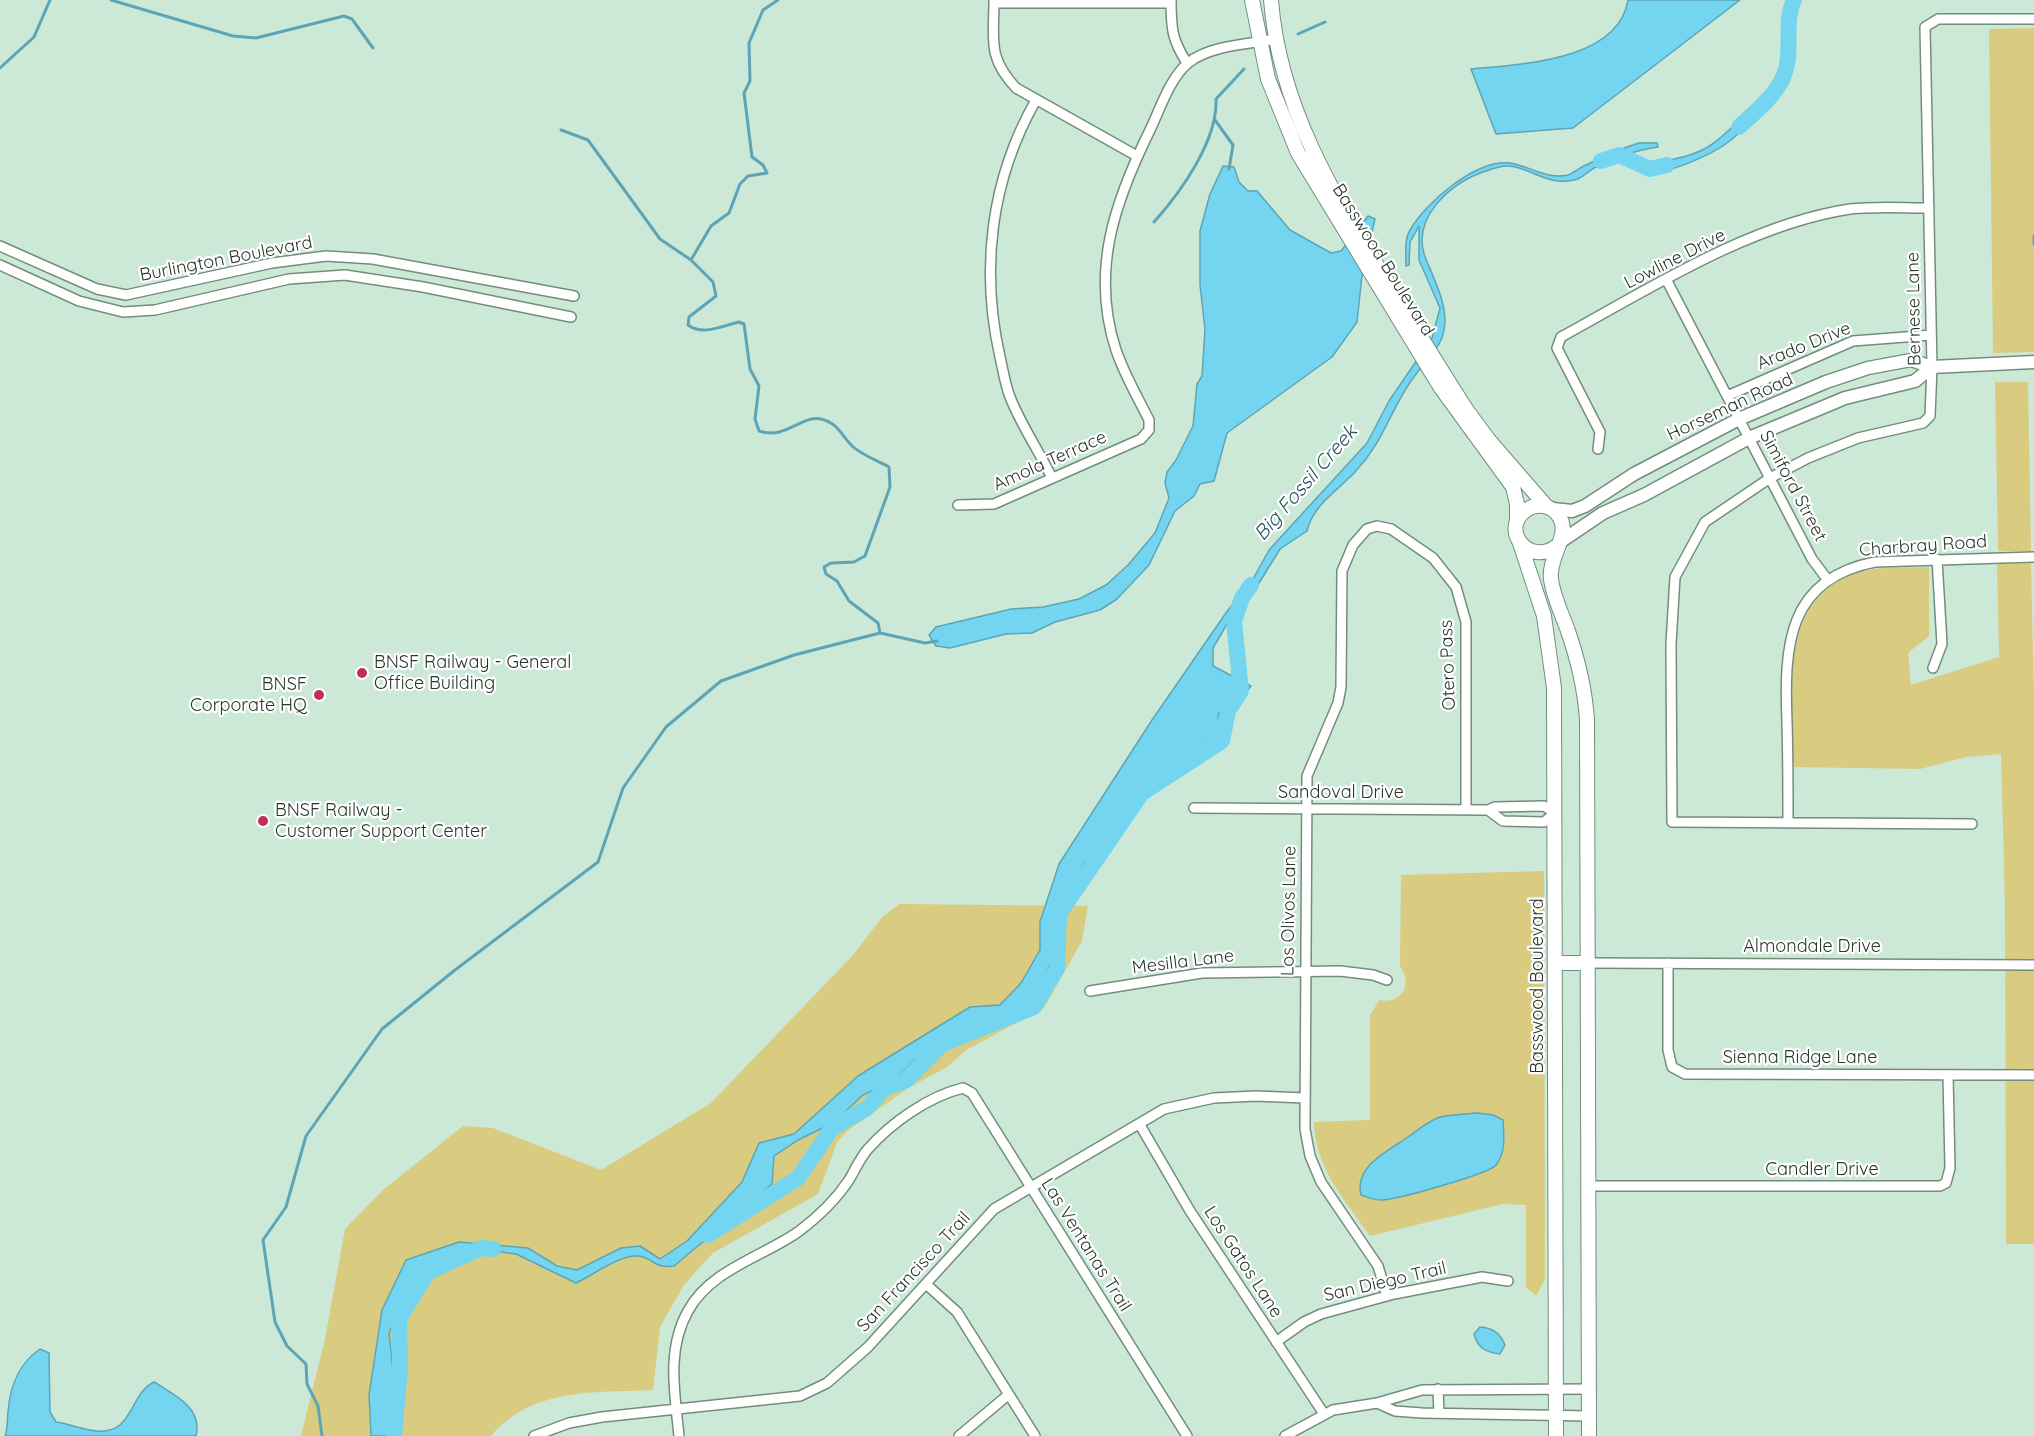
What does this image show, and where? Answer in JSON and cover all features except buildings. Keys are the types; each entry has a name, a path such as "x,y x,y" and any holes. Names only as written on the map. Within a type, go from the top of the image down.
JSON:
{"main road":[{"name":"Basswood Boulevard","path":"1252,0 1259,42 1273,93 1288,132 1444,384 1513,487 1517,504 1517,521"},
{"name":"Basswood Boulevard","path":"1271,0 1276,39 1299,119 1336,209"},
{"name":"Basswood Boulevard","path":"1444,384 1488,439 1550,508"},
{"path":"1558,544 1544,553 1530,551 1519,541 1517,521 1527,509 1536,506 1550,508 1562,521 1563,532 1558,544 1551,580 1579,666 1587,720 1589,1436"},
{"name":"Basswood Boulevard","path":"1519,541 1540,603 1551,653 1555,714 1556,1436"},
{"path":"1556,963 1589,963"}],"street":[{"path":"1187,63 1174,44 1171,2 994,2 995,58 1000,72 1016,88 1137,156 1172,86 1187,63 1222,49 1276,39"},
{"name":"Bernese Lane","path":"1770,477 1858,438 1927,420 1931,412 1932,367 1925,27 1938,19 2034,19"},
{"path":"1036,100 1011,149 997,196 991,241 990,290 996,340 1010,396 1052,478"},
{"name":"Amola Terrace","path":"958,505 994,504 1141,439 1149,430 1149,420 1116,350 1107,308 1105,262 1114,212 1137,156"},
{"name":"Lowline Drive","path":"1598,449 1600,432 1557,348 1561,337 1666,279 1783,225 1851,209 1929,208"},
{"name":"Burlington Boulevard","path":"0,246 108,293 126,295 272,263 326,256 373,259 574,296"},
{"name":"Burlington Boulevard","path":"0,265 79,301 123,312 155,310 319,275 373,278 571,317"},
{"path":"423,287 425,269"},
{"path":"239,271 246,289"},
{"name":"Simiford Street","path":"1666,279 1812,560 1827,579"},
{"path":"495,303 501,283"},
{"path":"105,309 108,293"},
{"name":"Arado Drive","path":"1727,396 1853,341 1931,335"},
{"name":"Horseman Road","path":"1550,508 1572,511 1585,506 1634,474 1739,419 1826,382 1868,368 1911,360 1932,367 2034,362"},
{"name":"Horseman Road","path":"1558,544 1603,513 1644,495 1749,438 1845,398 1915,381 1932,367"},
{"path":"1770,477 1705,522 1675,577 1671,644 1672,822 1972,824"},
{"name":"Los Olivos Lane","path":"1377,525 1367,529 1353,545 1342,572 1341,687 1338,703 1307,776 1304,972 1305,1129 1310,1156 1321,1182 1378,1266 1387,1296"},
{"name":"Otero Pass","path":"1377,525 1391,529 1433,558 1456,587 1466,622 1466,810"},
{"name":"Charbray Road","path":"1788,823 1785,665 1791,635 1804,602 1827,579 1852,566 1875,562 2034,557"},
{"path":"1933,668 1941,644 1937,559"},
{"path":"1512,806 1512,821"},
{"name":"Sandoval Drive","path":"1194,808 1488,810 1512,806 1544,806 1555,813 1544,822 1503,821 1488,810"},
{"name":"Almondale Drive","path":"1589,963 2034,964"},
{"name":"Sienna Ridge Lane","path":"1668,963 1668,1050 1672,1067 1685,1074 2034,1075"},
{"name":"Mesilla Lane","path":"1090,992 1202,973 1340,971 1373,975 1388,980"},
{"name":"Candler Drive","path":"1589,1186 1940,1186 1946,1183 1950,1168 1948,1075"},
{"name":"Las Ventanas Trail","path":"677,1410 673,1362 676,1338 689,1308 704,1290 728,1271 797,1232 830,1205 867,1151 890,1128 947,1092 963,1088 972,1093 1187,1436"},
{"name":"San Francisco Trail","path":"534,1436 569,1423 591,1419 800,1396 826,1383 868,1347 994,1209 1164,1109 1214,1098 1256,1096 1305,1098"},
{"name":"Los Gatos Lane","path":"1140,1125 1190,1211 1324,1414"},
{"name":"San Diego Trail","path":"1276,1342 1304,1322 1321,1314 1387,1296 1482,1277 1508,1281"},
{"path":"927,1285 957,1312 1035,1436"},
{"path":"1285,1436 1324,1414 1354,1405 1377,1403 1402,1394 1438,1389 1589,1389"},
{"path":"1438,1389 1439,1413"},
{"path":"1402,1394 1404,1412"},
{"path":"959,1436 1008,1395"},
{"path":"1377,1403 1404,1412 1589,1416"},
{"path":"677,1410 679,1436"}],"shaded area":[{"path":"2034,28 2034,352 1993,353 1989,29"},
{"path":"1995,382 2028,382 2031,551 1998,551"},
{"path":"2031,563 2034,698 2034,1244 2006,1244 2005,906 2001,754 1966,757 1920,769 1793,767 1791,689 1798,636 1807,613 1822,593 1843,578 1875,569 1929,567 1929,636 1908,653 1911,685 1999,657 1997,564"},
{"path":"1544,871 1545,1279 1536,1296 1526,1287 1526,1205 1503,1204 1370,1236 1333,1183 1326,1169 1316,1139 1314,1122 1370,1120 1370,1016 1379,1000 1394,999 1403,992 1406,980 1400,966 1401,875"},
{"path":"900,904 1088,906 1082,941 1044,1008 966,1050 947,1067 910,1087 847,1131 837,1143 818,1194 713,1253 684,1285 660,1327 653,1390 587,1393 545,1401 508,1420 491,1436 301,1436 325,1339 345,1229 383,1190 463,1126 493,1128 601,1170 711,1103 853,955 883,916"}],"water":[{"path":"1628,0 1740,0 1573,128 1496,134 1471,69 1539,61 1587,48 1606,36 1620,21"},
{"path":"1754,112 1755,116 1737,134 1713,152 1674,168 1650,172 1641,170 1708,147"},
{"path":"1639,143 1657,143 1658,147 1617,158 1574,180 1555,181 1517,167 1499,167 1470,177 1436,204 1428,216 1422,243 1425,257 1442,299 1445,322 1439,344 1409,384 1379,439 1364,461 1314,513 1307,531 1280,549 1259,583 1227,624 1213,648 1213,666 1251,686 1218,714 1220,737 1207,742 1193,757 1136,802 1084,864 1052,919 1053,957 1032,1003 1018,1012 943,1040 915,1060 895,1080 863,1095 833,1123 798,1140 774,1156 772,1184 674,1266 662,1266 643,1257 630,1257 614,1262 576,1283 516,1254 493,1251 455,1253 425,1271 405,1299 389,1333 395,1389 392,1404 395,1436 371,1436 369,1395 382,1310 406,1260 459,1242 528,1248 557,1266 577,1270 621,1248 640,1246 660,1259 687,1241 742,1182 759,1143 794,1134 858,1076 970,1007 1000,1005 1021,983 1040,950 1040,922 1059,864 1152,720 1228,610 1253,579 1269,550 1367,443 1389,401 1432,338 1440,308 1419,260 1419,226 1410,242 1409,265 1406,266 1407,238 1417,219 1453,184 1482,168 1510,163 1553,176 1568,175 1604,156"},
{"path":"1223,166 1234,167 1239,182 1248,191 1257,191 1290,230 1331,253 1341,251 1368,216 1375,219 1362,275 1357,322 1332,357 1227,433 1214,481 1200,484 1194,496 1175,511 1149,565 1117,599 1100,610 1055,622 1032,633 1006,634 950,648 936,646 929,635 936,627 1011,609 1043,607 1079,599 1106,585 1128,565 1155,533 1169,498 1165,483 1167,472 1176,460 1193,426 1197,384 1202,376 1205,329 1200,285 1200,231 1210,194"},
{"path":"1478,1113 1493,1115 1503,1120 1503,1149 1496,1165 1461,1180 1392,1199 1378,1200 1361,1195 1360,1185 1363,1176 1374,1160 1382,1154 1440,1117"},
{"path":"1480,1327 1492,1330 1501,1337 1505,1345 1500,1354 1490,1352 1480,1346 1474,1334"},
{"path":"40,1349 49,1353 50,1412 56,1422 97,1431 109,1430 125,1420 140,1395 154,1382 178,1397 191,1410 197,1426 196,1436 5,1436 9,1402 16,1376 32,1355"}],"waterway":[{"path":"0,68 34,37 50,0"},
{"path":"111,0 233,36 256,38 344,16 352,19 373,48"},
{"path":"691,260 711,226 729,213 740,184 748,176 767,173 763,165 752,157 744,93 750,81 749,43 763,10 778,0"},
{"name":"Big Fossil Creek","path":"1739,127 1767,101 1783,78 1788,61 1789,17 1794,0"},
{"path":"1298,34 1325,22"},
{"path":"1154,222 1196,165 1211,131 1216,99 1244,69"},
{"path":"1215,120 1233,145 1229,169"},
{"path":"561,130 588,140 660,239 691,260 713,282 716,296 689,317 688,325 706,330 739,322 744,324 750,369 759,386 755,419 759,431 777,432 807,420 821,419 835,426 856,449 889,467 890,487 865,556 854,562 831,563 824,567 826,574 837,581 849,601 878,623 880,633"},
{"name":"Big Fossil Creek","path":"1601,161 1619,155 1650,169 1667,165"},
{"path":"2034,236 2034,244"},
{"name":"Big Fossil Creek","path":"708,1235 798,1178 832,1128 867,1108 885,1088 905,1081 942,1044 1034,1007 1057,968 1059,914 1142,793 1222,741 1228,711 1241,691 1234,621 1242,598 1251,585"},
{"path":"322,1436 318,1406 307,1384 306,1364 287,1346 275,1322 263,1240 286,1207 306,1136 382,1029 455,970 598,862 623,788 666,727 721,681 794,655 880,633 925,643 937,641"},
{"name":"Big Fossil Creek","path":"394,1436 400,1368 399,1319 428,1272 481,1248 493,1249"}],"place":[{"name":"BNSF Railway - General Office Building","path":"362,673"},
{"name":"BNSF Corporate HQ","path":"319,695"},
{"name":"BNSF Railway - Customer Support Center","path":"263,821"}]}
